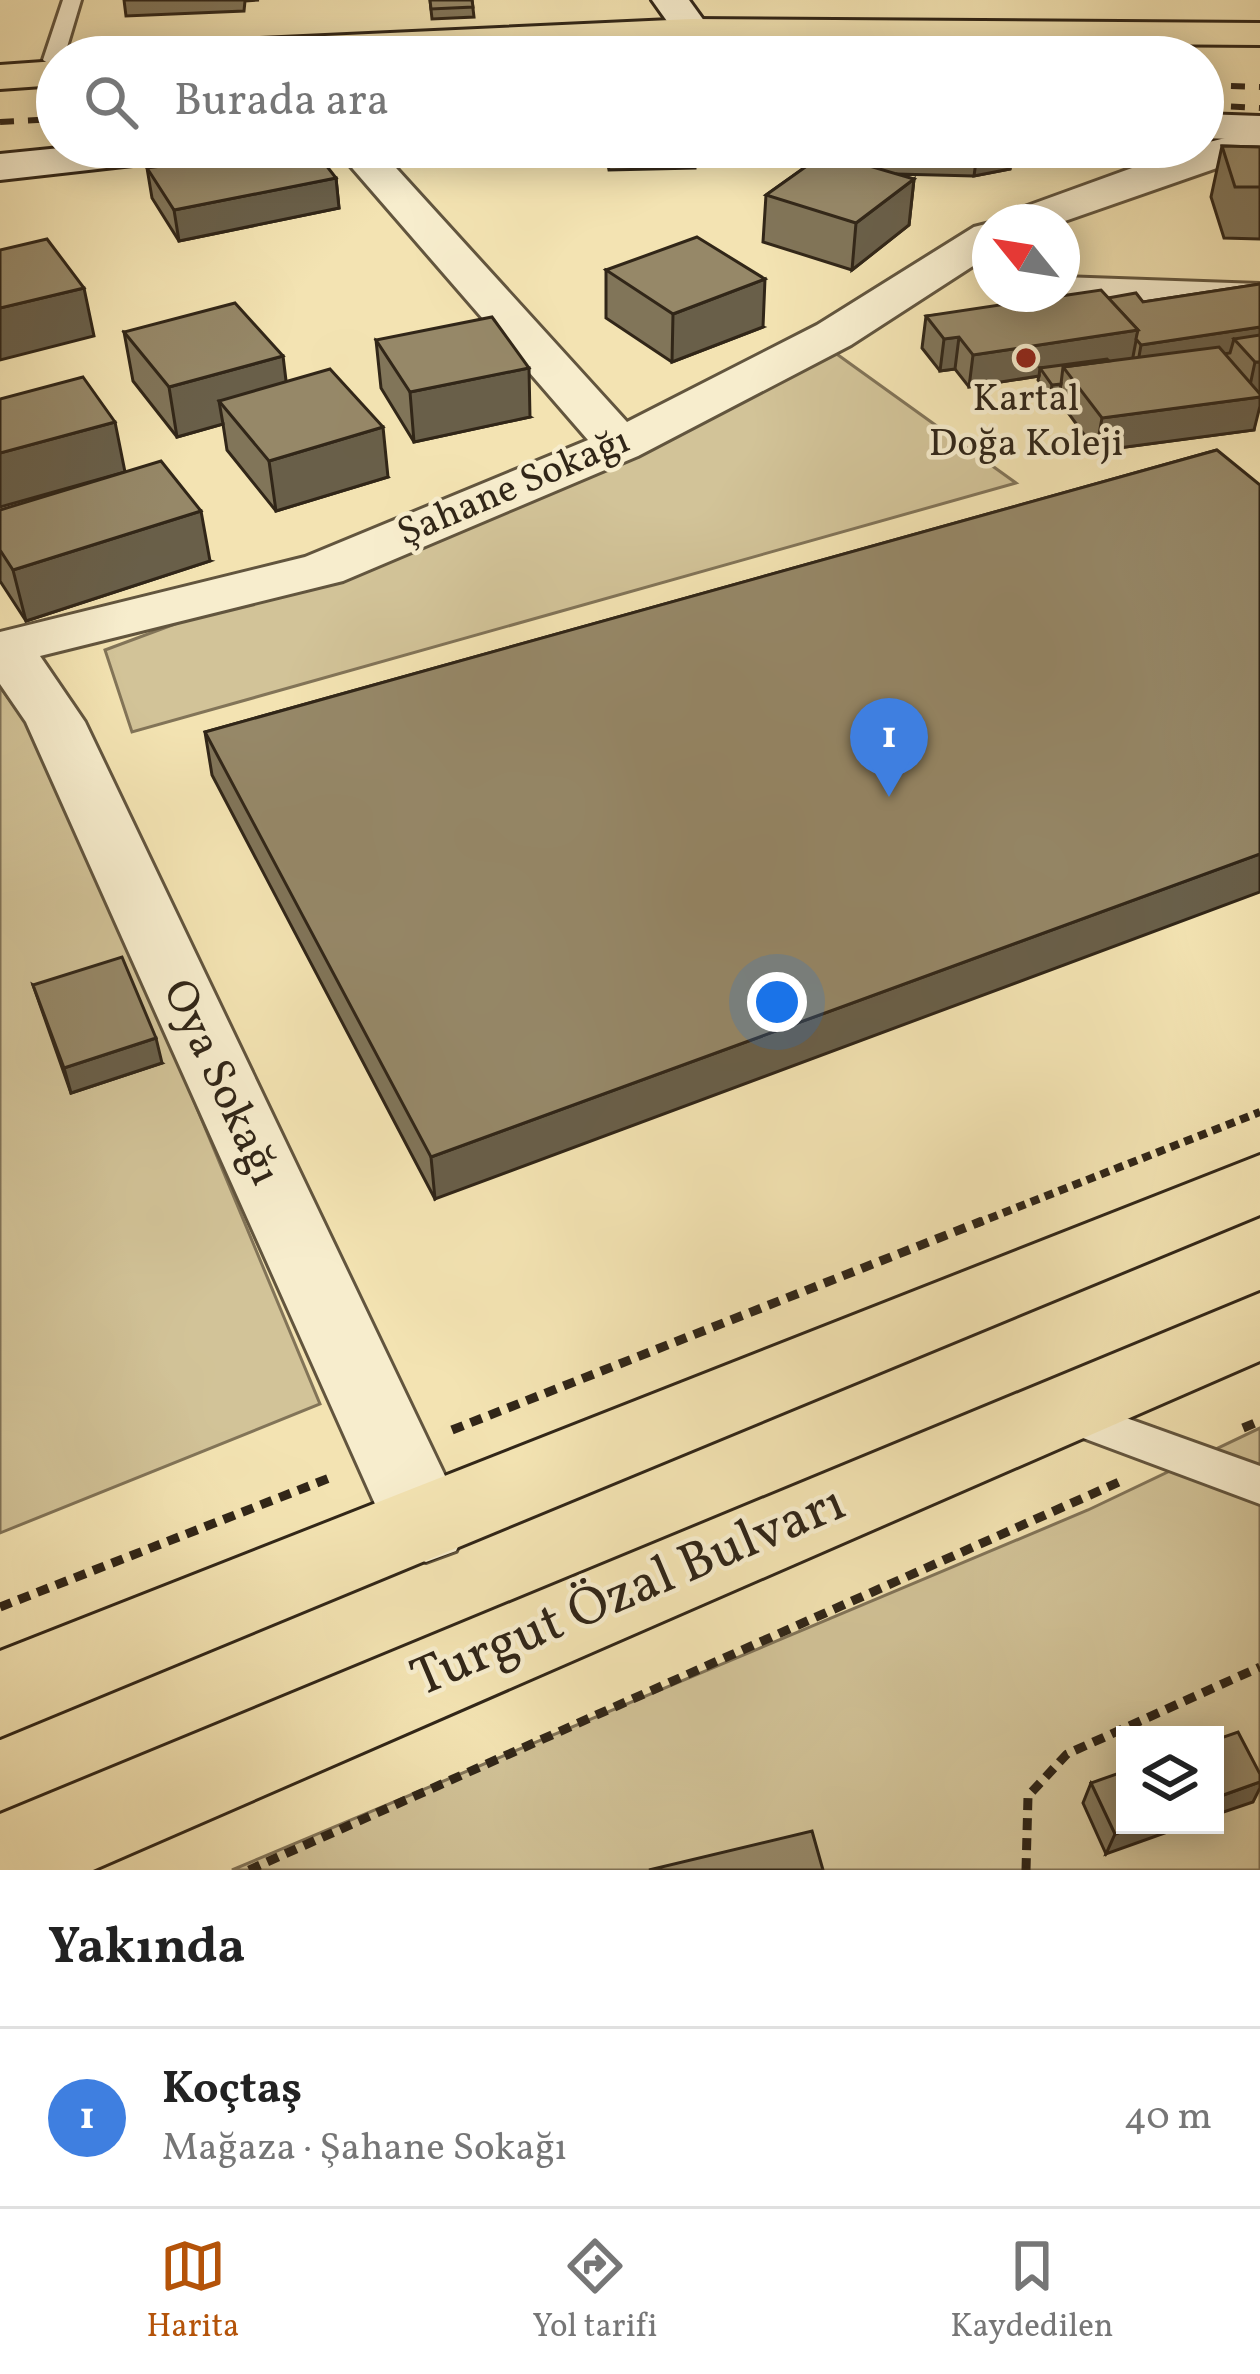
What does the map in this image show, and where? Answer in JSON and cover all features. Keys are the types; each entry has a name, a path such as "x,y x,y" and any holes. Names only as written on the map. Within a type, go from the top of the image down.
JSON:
{"main road":[{"path":"503,36 689,26 1260,34"},
{"path":"612,36 689,26 949,36"},
{"path":"1224,47 1260,48"},
{"path":"0,62 36,63"},
{"path":"0,77 36,69"},
{"path":"0,1694 410,1489 1260,1184"},
{"name":"Turgut Özal Bulvarı","path":"0,1862 1260,1326"}],"street":[{"path":"1224,127 1260,128"},
{"path":"1224,150 1260,141"},
{"path":"0,166 36,162"},
{"path":"374,168 620,445"},
{"path":"1072,204 1170,168"},
{"name":"Şahane Sokağı","path":"2,648 324,568 620,445 834,335 972,247"},
{"path":"899,292 972,292"},
{"path":"1080,292 1260,298"},
{"name":"Oya Sokağı","path":"2,648 55,722 410,1489"}],"lane":[{"path":"63,36 72,0"},
{"path":"1058,1412 1260,1485"}],"path":[{"path":"0,1607 410,1489 1260,1112"},
{"path":"249,1870 1260,1421"},
{"path":"1026,1870 1028,1796 1067,1754 1260,1667"}],"shaded area":[{"path":"820,342 1016,483 132,732 105,650 484,509"},
{"path":"0,687 50,755 320,1404 0,1533"},
{"path":"1260,1428 1260,1870 232,1870 1088,1510"}],"building":[{"path":"430,0 472,0 473,7 431,9"},
{"path":"1224,146 1260,147 1260,187 1235,187"},
{"path":"147,168 328,168 336,178 174,210"},
{"path":"804,168 876,168 914,179 856,223 766,195"},
{"path":"697,237 765,279 673,314 606,270"},
{"path":"47,239 84,288 0,308 0,250"},
{"path":"1260,284 1260,327 1141,345 1136,339 1138,330 1108,298 1136,293 1143,302"},
{"path":"1101,290 1138,330 973,355 959,337 944,339 926,316 972,309 1080,312 1080,293"},
{"path":"235,303 283,356 169,387 124,332"},
{"path":"492,317 529,368 410,392 376,340"},
{"path":"1260,335 1260,362 1255,362 1234,339"},
{"path":"1219,347 1260,397 1102,418 1063,367"},
{"path":"1107,359 1063,367 1061,384 1052,385 1040,368"},
{"path":"330,369 383,427 269,461 219,401"},
{"path":"83,377 115,422 0,453 0,399"},
{"path":"1217,450 1260,485 1260,854 431,1157 205,732"},
{"path":"161,461 201,511 13,570 0,550 0,510"},
{"path":"122,957 156,1038 64,1068 33,985"},
{"path":"1238,1732 1260,1782 1224,1795 1224,1737"},
{"path":"1116,1774 1116,1834 1115,1834 1091,1783"},
{"path":"812,1831 823,1870 649,1870"}],"railway":[{"path":"1224,86 1260,87"},
{"path":"1224,106 1260,108"},
{"path":"0,122 36,120"}],"place":[{"name":"Kartal Doğa Koleji","path":"1026,358"},
{"name":"Koçtaş","path":"889,797"}]}
